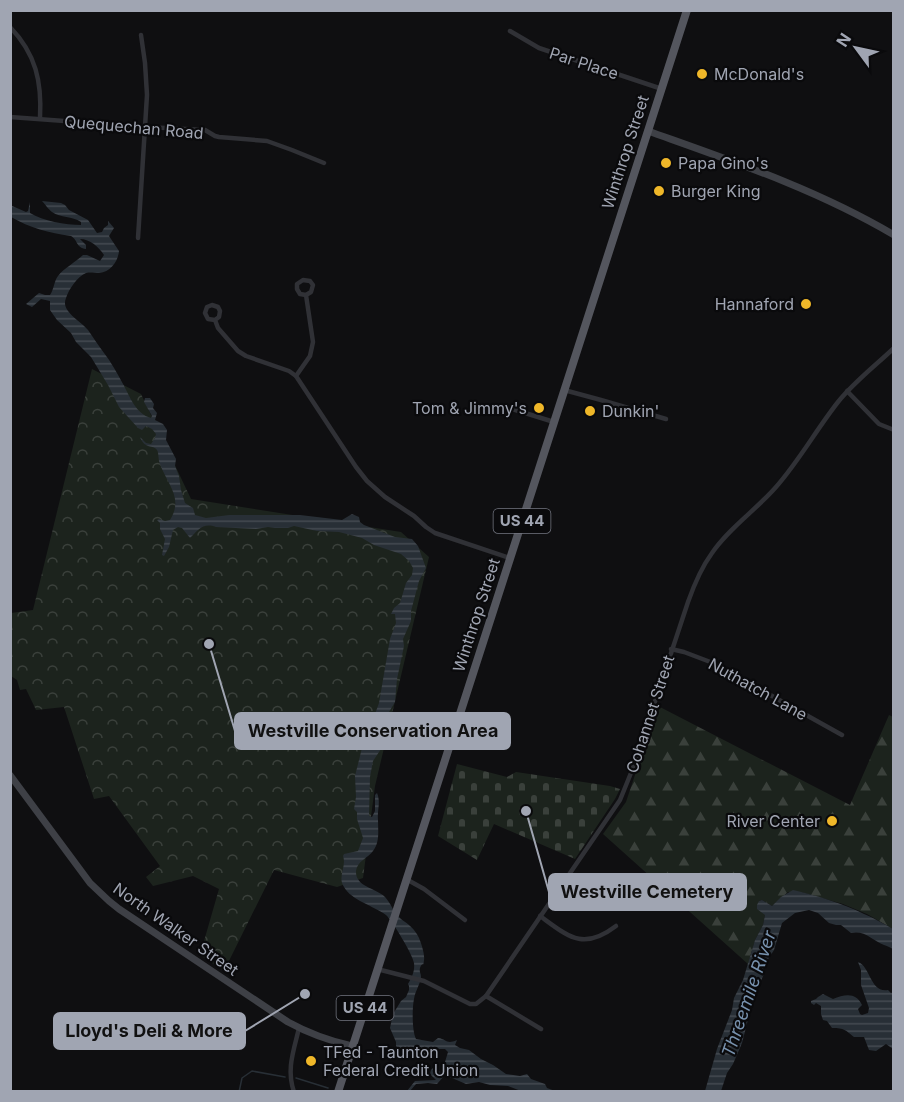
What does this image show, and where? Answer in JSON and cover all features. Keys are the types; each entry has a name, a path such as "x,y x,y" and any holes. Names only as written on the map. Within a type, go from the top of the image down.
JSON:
{"highway":[{"name":"Winthrop Street","path":"338,1092 687,10"}],"main road":[{"path":"648,131 795,185 894,235"},
{"name":"North Walker Street","path":"10,775 90,882 119,909 299,1028 334,1042 352,1046"}],"street":[{"path":"10,27 27,48 36,69 41,98 40,118"},
{"name":"Par Place","path":"510,31 539,48 662,89"},
{"path":"138,238 147,82 141,35"},
{"name":"Quequechan Road","path":"10,117 205,130 219,137 267,141 285,146 324,163"},
{"path":"297,376 310,356 314,342 306,295"},
{"path":"215,320 218,328 238,351 297,376 356,467 377,491 414,516 430,531 510,558"},
{"name":"Cohannet Street","path":"486,996 620,800 633,768 696,579 712,553 782,480 847,391 894,348"},
{"path":"564,390 666,419"},
{"path":"847,391 879,424 894,430"},
{"path":"509,408 554,422"},
{"name":"Nuthatch Lane","path":"671,650 684,652 713,663 842,735"},
{"path":"406,879 424,889 465,920"},
{"path":"540,916 567,935 577,939 589,940 603,936 616,926"},
{"path":"377,969 422,980 470,1004 476,1004 486,996 541,1029"},
{"path":"294,1092 290,1067 299,1028"}],"green space":[{"path":"92,369 141,394 191,499 401,532 429,557 375,786 363,878 337,887 274,870 224,971 200,955 219,889 193,876 153,886 146,877 160,866 109,796 94,799 64,707 36,710 26,689 20,690 17,680 11,676 11,613 33,610"},
{"path":"658,706 850,805 889,715 893,717 893,929 843,904 801,892 788,892 772,906 762,900 759,901 765,915 748,964 603,834 626,802"},
{"path":"457,764 507,777 516,772 620,789 575,859 494,824 477,860 438,836"}],"water":[{"path":"42,201 65,205 69,210 88,220 97,233 102,232 108,225 108,221 114,228 109,236 119,251 117,259 110,268 103,272 86,273 80,277 67,295 66,306 70,314 88,330 107,356 137,409 151,418 144,402 145,398 150,398 154,404 153,408 157,413 155,420 163,424 167,430 166,440 176,459 175,466 185,503 193,508 195,515 206,518 229,515 300,515 342,520 352,514 359,517 360,522 364,525 395,537 412,539 418,546 426,568 419,581 411,611 411,621 403,639 404,646 395,702 389,712 380,743 381,749 373,761 370,777 369,816 372,817 375,811 377,793 379,800 378,840 373,851 358,865 357,876 362,884 385,897 420,940 424,958 413,1003 413,1025 416,1039 433,1042 438,1038 449,1042 457,1040 455,1045 469,1050 506,1074 520,1076 527,1074 531,1079 555,1091 521,1091 508,1086 479,1082 466,1084 445,1075 437,1084 416,1084 410,1091 407,1091 415,1081 436,1080 430,1074 434,1067 440,1072 448,1070 445,1062 448,1052 445,1049 434,1049 427,1059 421,1057 409,1059 400,1053 390,1028 393,1014 409,990 408,984 414,969 413,959 386,915 352,896 342,883 343,856 358,851 363,838 357,812 354,809 355,776 365,736 379,703 390,639 396,623 395,614 391,614 400,603 406,583 412,575 413,568 409,561 401,554 374,545 362,538 339,532 317,531 294,526 256,529 208,525 190,538 182,528 178,527 173,530 169,547 164,556 162,555 165,539 157,520 170,520 174,512 175,498 159,462 157,450 144,444 140,437 146,443 151,444 156,434 146,426 142,430 138,428 119,407 91,357 50,310 50,301 41,299 32,307 26,304 39,293 50,295 58,276 83,255 100,261 104,255 97,246 87,240 80,239 86,245 86,249 79,246 71,236 40,230 11,217 10,205 26,212 30,202 30,213 35,216 54,222 81,225 78,220 52,212"},
{"name":"Threemile River","path":"793,890 847,906 893,929 893,949 864,934 851,933 841,925 829,923 818,913 809,910 795,913 782,923 774,950 763,967 764,974 754,996 742,1043 721,1091 705,1091 734,998 743,980 755,940 763,925 765,915 757,909 757,905 762,900 772,906"},
{"path":"858,962 866,969 878,988 893,992 893,1049 886,1044 876,1051 869,1050 864,1037 854,1037 840,1028 832,1028 827,1021 823,1020 821,1006 811,1003 823,994 833,999 850,995 860,1001 862,1005 858,1009 860,1014 868,1013 869,1008 861,985 861,970"}],"waterway":[{"path":"239,1092 242,1078 252,1071 285,1077"},
{"path":"296,1078 328,1088"}],"place":[{"name":"McDonald's","path":"702,74"},
{"name":"Papa Gino's","path":"666,163"},
{"name":"Burger King","path":"659,191"},
{"name":"Hannaford","path":"806,304"},
{"name":"Tom & Jimmy's","path":"539,408"},
{"name":"Dunkin'","path":"590,411"},
{"name":"Westville Conservation Area","path":"209,644"},
{"name":"Westville Cemetery","path":"526,811"},
{"name":"River Center","path":"832,821"},
{"name":"Lloyd's Deli & More","path":"305,994"},
{"name":"TFed - Taunton Federal Credit Union","path":"311,1061"}]}
